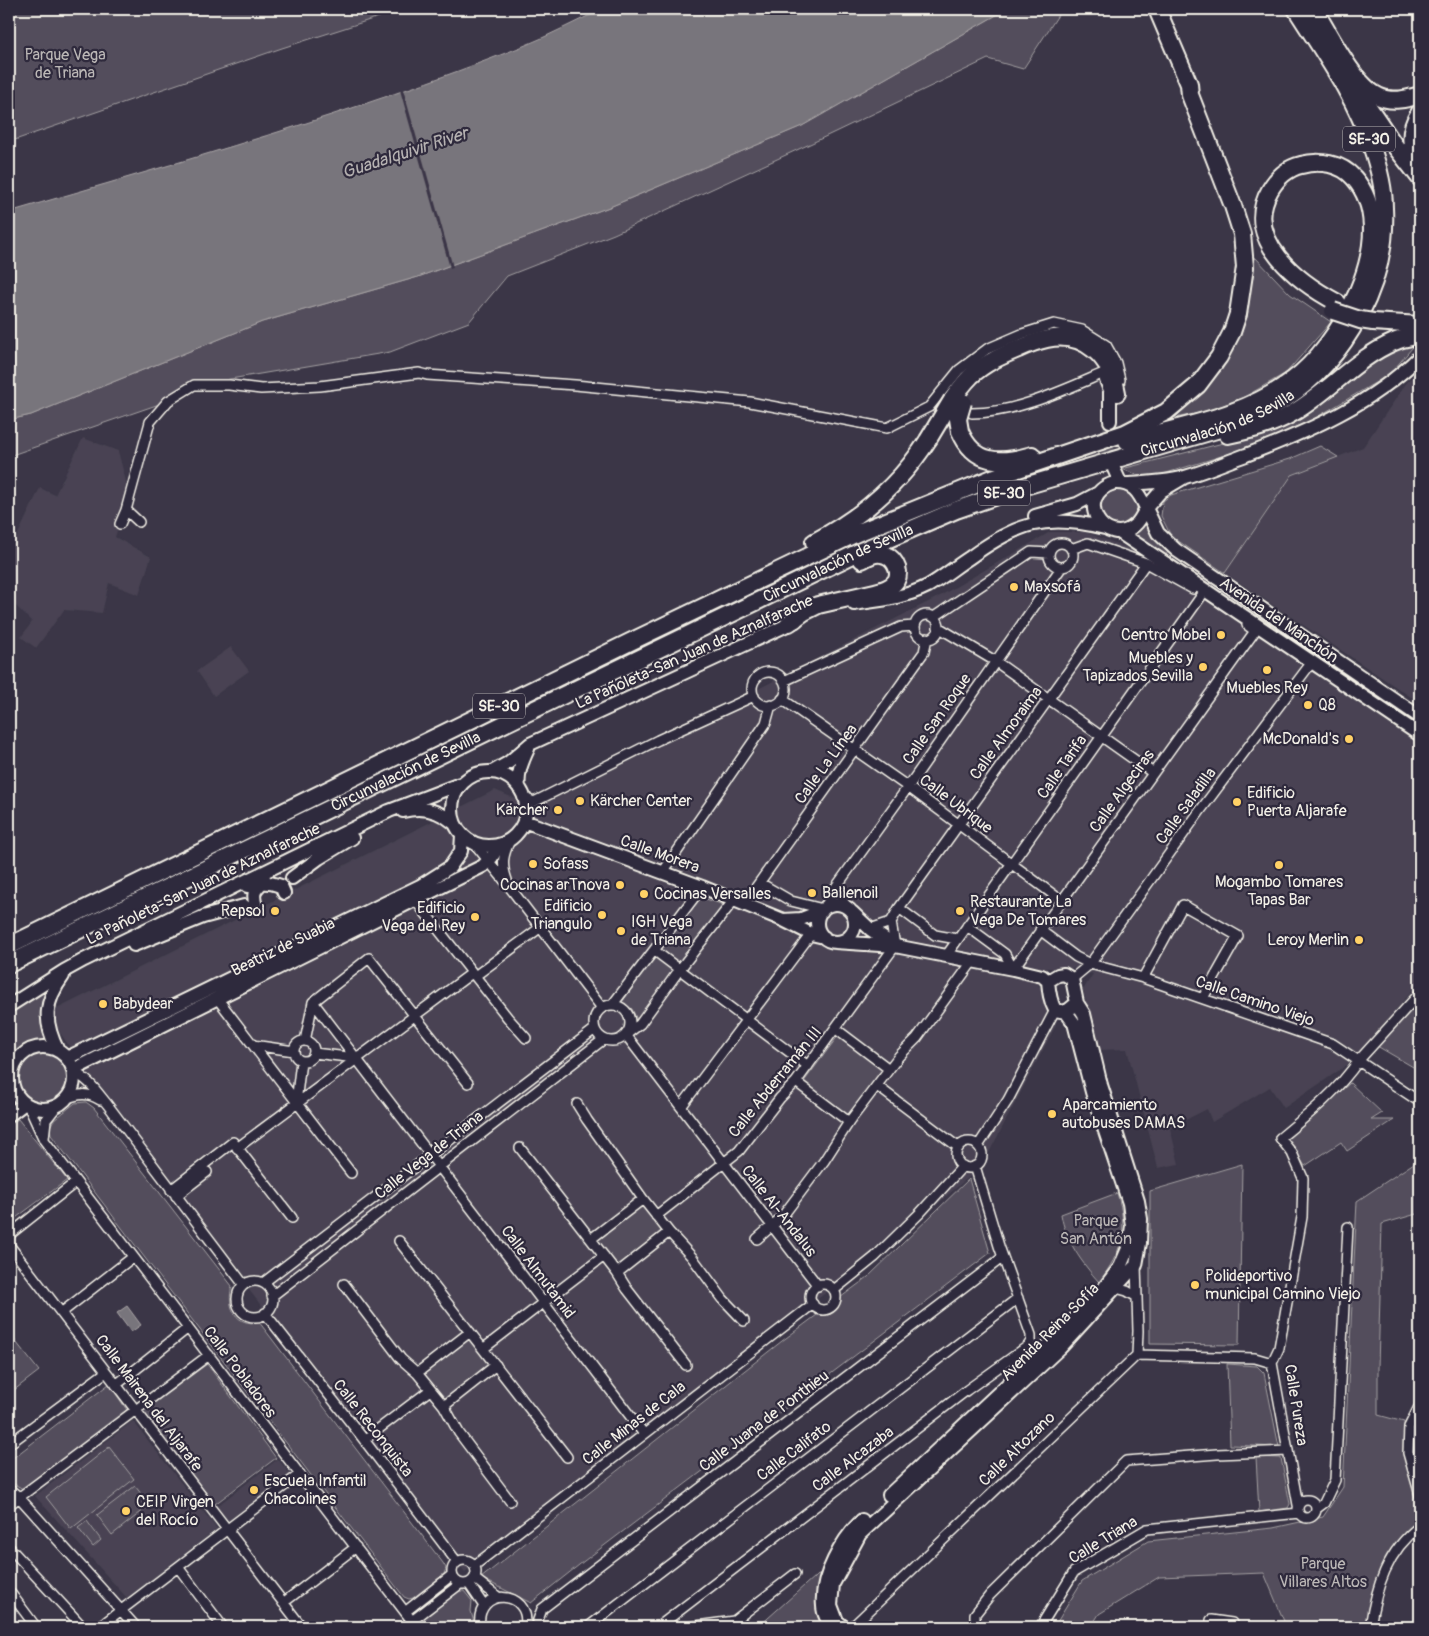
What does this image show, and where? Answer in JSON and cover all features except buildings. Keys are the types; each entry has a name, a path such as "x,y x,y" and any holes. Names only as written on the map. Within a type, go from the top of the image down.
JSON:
{"highway":[{"name":"Circunvalación de Sevilla","path":"9,946 732,592 883,521 995,477 1138,427 1166,412 1189,394 1211,370 1226,344 1238,314 1245,267 1246,232 1233,206 1190,95 1189,84 1157,9"},
{"name":"Circunvalación de Sevilla","path":"9,964 863,550 956,510 1025,486 1149,448 1230,426 1250,418 1285,399 1314,375 1343,343 1364,306 1377,268 1381,248 1384,209 1378,167 1364,127 1345,89 1296,9"},
{"name":"SE-30","path":"1306,9 1375,118 1420,178"},
{"path":"1314,9 1349,67 1368,90 1386,99 1403,99 1420,95"},
{"path":"1420,112 1414,122 1411,139 1415,159 1420,167"},
{"path":"1064,454 1087,452 1232,412 1259,401 1278,390 1302,372 1320,352 1344,320 1354,301 1370,246 1371,214 1367,199 1360,185 1344,170 1323,162 1300,165 1284,173 1273,185 1268,193 1263,210 1264,227 1278,258 1309,287 1336,307 1360,320 1420,316"},
{"path":"1246,232 1284,277 1308,297 1336,307"},
{"path":"1375,318 1419,336"},
{"path":"1149,448 1168,448 1247,431 1282,419 1307,405 1356,365 1377,351 1396,341 1419,336"},
{"path":"1083,447 1057,447 1019,459 1005,461 993,460 976,454 969,448 960,431 958,419 972,375 990,362 1031,344 1048,339 1076,339 1087,344 1112,371 1117,393"},
{"path":"732,592 756,571 821,538 877,500 909,467 928,440 962,405 973,387 990,372 1028,354 1054,347 1064,347 1085,353 1104,373"},
{"path":"758,600 800,588 875,554 887,556 897,566 898,572 895,582 884,590 818,605 789,623"},
{"path":"9,972 43,948"}],"main road":[{"path":"1403,373 1419,336"},
{"path":"1146,508 1139,493 1110,471 1094,508 1095,516 1105,528 1119,532 1134,526 1146,508 1162,491 1183,478 1315,427 1378,392 1403,373 1420,356"},
{"path":"1104,373 1110,390 1114,420 1117,393"},
{"path":"1100,491 1108,484 1147,483 1183,478"},
{"name":"La Pañoleta-San Juan de Aznalfarache","path":"875,601 918,583 1002,528 1077,504 1100,491"},
{"name":"Avenida del Manchón","path":"1146,508 1158,533 1176,550 1420,717"},
{"name":"La Pañoleta-San Juan de Aznalfarache","path":"492,772 508,763 530,744 789,623 830,609 891,600 930,585 1004,534 1033,523 1066,520 1105,528"},
{"name":"Avenida del Manchón","path":"1119,532 1145,556 1420,736"},
{"path":"522,793 510,778 492,772 471,776 460,784 452,803 454,823 462,835 474,843 486,846 504,842 518,832 524,821 526,810 522,793 518,779 521,765 530,744"},
{"name":"La Pañoleta-San Juan de Aznalfarache","path":"9,1006 84,960 389,811 460,784"},
{"name":"La Pañoleta-San Juan de Aznalfarache","path":"45,983 64,976 89,962 262,883 394,814 423,808 445,815 454,823"},
{"name":"Calle Morera","path":"524,821 702,886 783,920 811,934 829,940 895,946 1013,969 1042,976 1048,981"},
{"path":"292,878 319,858 374,824"},
{"name":"Beatriz de Suabia","path":"62,1054 420,886 450,867 461,851 462,835"},
{"name":"Beatriz de Suabia","path":"73,1071 483,866 504,842"},
{"path":"89,962 203,917 250,906 255,890 262,883 272,874 302,855"},
{"path":"189,910 204,906 253,883 272,882 281,886 284,893"},
{"path":"783,920 800,919 823,909 839,904 848,908 855,923 852,933 845,940 829,940 818,929 817,919 823,909"},
{"name":"Calle Morera","path":"848,908 870,929 895,946"},
{"path":"1077,1003 1061,1011 1051,1003 1048,981 1058,974 1064,974 1072,980 1077,1003 1084,1014 1101,1085 1138,1201 1141,1235 1136,1265"},
{"path":"62,1054 42,1046 26,1051 14,1064 10,1079 19,1098 26,1104 37,1108 47,1108 61,1102 71,1090 74,1080 73,1071 50,1034 47,1014 52,992 64,976"},
{"name":"Avenida Reina Sofía","path":"844,1627 838,1621 831,1605 833,1584 860,1534 1060,1347 1112,1285 1129,1246 1132,1226 1129,1203 1092,1092 1074,1023 1061,1011"},
{"path":"9,1115 26,1104"},
{"path":"1129,1246 1131,1251 1130,1259 1136,1265"},
{"path":"1112,1285 1127,1266 1136,1265"},
{"name":"Avenida Reina Sofía","path":"832,1627 823,1608 824,1582 852,1530 1112,1285"}],"street":[{"path":"120,524 126,510 150,422 168,401 194,385 229,385 261,389 320,386 420,373 575,384 750,402 887,428 929,407 959,370 987,348 1054,324 1082,330 1106,345 1112,354 1118,370 1120,380 1117,393"},
{"path":"962,405 984,413 1016,407 1104,373"},
{"path":"126,510 139,522"},
{"path":"1060,543 1071,548 1074,554 1069,565 1061,568 1050,562 1049,553 1052,546 1060,543"},
{"path":"1071,548 1088,543 1145,556 1202,595"},
{"path":"934,618 1031,552 1049,553"},
{"name":"Calle Almoraima","path":"892,922 899,908 1049,699 1145,556"},
{"name":"Calle San Roque","path":"823,909 836,887 1061,568"},
{"name":"Calle Algeciras","path":"1013,969 1255,631 1202,595"},
{"name":"Calle Tarifa","path":"946,956 1202,595"},
{"path":"929,615 934,618 938,627 934,636 927,638 920,636 915,630 916,622 921,616 929,615"},
{"path":"784,681 901,628 915,626"},
{"path":"938,627 995,661 1153,773"},
{"name":"Calle La Línea","path":"627,1034 640,1024 680,970 739,902 760,883 924,652 927,638"},
{"name":"Calle Saladilla","path":"1090,964 1200,811 1310,665"},
{"path":"772,672 784,681 785,690 782,699 771,705 761,703 754,696 752,685 757,676 762,673 772,672"},
{"path":"522,793 534,802 658,740 754,696"},
{"name":"Calle Ubrique","path":"782,699 908,787 958,826 1062,901"},
{"path":"663,872 766,723 771,705"},
{"path":"504,842 504,871 508,885"},
{"path":"474,843 602,1008"},
{"path":"760,883 791,901 823,909"},
{"path":"613,1004 623,1008 630,1016 630,1027 627,1034 616,1041 604,1039 595,1029 595,1017 602,1008 613,1004 702,886"},
{"path":"836,887 848,908"},
{"path":"415,900 526,1038"},
{"path":"1143,978 1183,905 1238,936 1203,998"},
{"path":"899,908 934,935 957,939"},
{"path":"870,929 892,922 895,946"},
{"path":"967,926 1005,954 1013,969"},
{"path":"174,1193 235,1145 541,927"},
{"name":"Calle Camino Viejo","path":"1040,930 1076,957 1090,964 1143,978 1333,1044 1420,1102"},
{"path":"681,1107 716,1064 811,934"},
{"name":"Calle Abderramán III","path":"656,1216 724,1164 742,1147 780,1098 796,1082 895,946"},
{"path":"654,951 808,1066"},
{"path":"305,1041 313,1002 369,958 468,1083"},
{"path":"757,1239 782,1218 849,1122 889,1069 925,1027 972,962"},
{"path":"1072,980 1090,964"},
{"path":"1359,1060 1420,993"},
{"path":"218,998 350,1173"},
{"name":"Calle Almutamid","path":"313,1002 644,1434"},
{"path":"978,1146 1061,1011"},
{"name":"Calle Vega de Triana","path":"263,1283 595,1029"},
{"path":"836,1029 889,1069"},
{"name":"Calle Al-Andalus","path":"627,1034 818,1286"},
{"name":"Calle Vega de Triana","path":"272,1296 604,1039"},
{"path":"305,1041 311,1044 314,1053 309,1061 301,1061 296,1058 294,1050 298,1042 305,1041"},
{"path":"252,1045 294,1050"},
{"path":"314,1053 356,1058"},
{"name":"Calle Pureza","path":"1299,1509 1272,1363 1279,1348 1302,1217 1303,1178 1292,1153 1280,1138 1314,1110 1351,1072 1359,1060"},
{"path":"296,1103 301,1061"},
{"path":"73,1071 87,1080 107,1104 244,1285"},
{"path":"796,1082 849,1122"},
{"path":"877,1086 958,1147"},
{"path":"44,1140 46,1120 61,1102 79,1094 91,1095 107,1104"},
{"name":"Calle Pobladores","path":"26,1104 44,1140 412,1621"},
{"path":"577,1104 656,1216 692,1257 723,1299 744,1321"},
{"path":"968,1142 978,1146 981,1150 981,1159 975,1166 967,1168 963,1166 957,1160 958,1147 968,1142"},
{"path":"235,1145 292,1218"},
{"path":"520,1148 686,1365"},
{"path":"834,1290 875,1257 920,1213 963,1166"},
{"name":"Calle Alcazaba","path":"658,1627 967,1390 1028,1346 1031,1341 1031,1335 1003,1256 975,1166"},
{"path":"174,1193 207,1172"},
{"path":"9,1235 76,1182"},
{"path":"590,1239 643,1199"},
{"path":"1316,1509 1309,1500 1302,1501 1299,1509 1305,1517 1312,1516 1316,1509 1324,1503 1335,1480 1348,1227"},
{"path":"617,1273 669,1232"},
{"path":"399,1241 567,1457"},
{"name":"Calle Mairena del Aljarafe","path":"9,1245 302,1627"},
{"path":"61,1313 133,1256"},
{"path":"483,1349 604,1256"},
{"name":"Calle Juana de Ponthieu","path":"538,1627 538,1620 542,1609 1003,1256"},
{"path":"1136,1265 1137,1356 1255,1358 1272,1363"},
{"path":"255,1281 263,1283 269,1288 272,1296 270,1308 265,1314 253,1316 245,1314 239,1308 237,1296 244,1285 255,1281"},
{"path":"344,1284 402,1359 418,1373 444,1406 459,1434 510,1501"},
{"path":"825,1285 834,1290 836,1298 830,1308 819,1309 812,1304 811,1294 818,1286 825,1285"},
{"path":"1112,1285 1137,1297"},
{"name":"Calle Califato","path":"588,1627 1018,1298"},
{"name":"Calle Minas de Cala","path":"475,1565 812,1304"},
{"name":"Calle Reconquista","path":"265,1314 364,1440 456,1562"},
{"path":"116,1385 188,1328"},
{"path":"418,1373 470,1332"},
{"path":"9,1505 18,1496 209,1355"},
{"name":"Calle Altozano","path":"852,1627 1137,1356"},
{"path":"444,1406 496,1365"},
{"path":"9,1444 106,1372"},
{"path":"364,1440 430,1390"},
{"path":"1420,1407 1409,1427 1408,1453 1420,1495"},
{"path":"974,1627 975,1614 990,1595 1126,1461 1217,1454 1287,1452"},
{"path":"99,1627 300,1474"},
{"path":"9,1490 18,1496 136,1627"},
{"name":"Calle Triana","path":"1040,1627 1074,1572 1146,1529 1299,1509"},
{"path":"1370,1627 1382,1575 1399,1545 1420,1526"},
{"path":"9,1547 83,1627"},
{"path":"283,1603 356,1548"},
{"path":"404,1627 468,1582 477,1572 472,1562 464,1559 456,1562 452,1568 453,1578 468,1582 498,1597"},
{"path":"178,1567 224,1627"},
{"path":"405,1612 452,1574"},
{"path":"689,1627 734,1620 795,1574"},
{"path":"468,1582 484,1606"},
{"path":"9,1591 36,1627"},
{"path":"480,1627 479,1620 484,1606 490,1600 505,1597 519,1604 526,1618 525,1627"},
{"path":"1211,1627 1211,1620 1232,1623"}],"shaded area":[{"path":"1420,372 1420,703 1225,573 1292,475 1363,447 1407,382"},
{"path":"83,438 118,451 129,493 115,537 151,557 139,595 109,583 102,613 64,610 36,648 21,637 32,622 9,599 10,551 40,488 55,495"},
{"path":"1050,532 1085,532 1142,553 1420,741 1420,981 1377,1033 1347,1065 1284,1108 1270,1087 1212,1122 1207,1109 1170,1128 1179,1164 1158,1168 1127,1049 1099,1050 1083,990 1093,974 1073,968 1027,968 1042,990 1056,1025 982,1166 790,1321 465,1572 129,1133 47,1014 495,790 534,807 940,596"},
{"path":"231,647 249,671 214,696 197,671"},
{"name":"CEIP Virgen del Rocío","path":"133,1421 217,1529 127,1598 35,1496"},
{"name":"Escuela Infantil Chacolines","path":"278,1459 290,1474 228,1522 217,1506"}],"green space":[{"name":"Parque Vega de Triana","path":"9,9 404,9 282,48 9,142"},
{"path":"1007,9 1062,9 1023,69 988,59 614,234 507,276 469,322 390,352 195,385 168,401 9,456 9,420 31,415 262,322 418,277 612,206 802,126"},
{"path":"1255,257 1290,294 1331,322 1286,373 1246,396 1209,411 1175,418 1222,370 1247,317"},
{"path":"1418,341 1390,374 1283,437 1147,479 1122,469 1258,434 1291,421 1369,366 1403,346"},
{"path":"1320,446 1338,457 1292,475 1225,573 1171,536 1161,516 1163,501 1171,495 1290,459"},
{"path":"1119,490 1126,491 1132,495 1136,501 1136,515 1132,521 1126,525 1119,526 1112,525 1106,521 1102,515 1101,508 1102,501 1106,495 1112,491"},
{"path":"1148,521 1157,542 1168,552 1165,556 1132,535"},
{"path":"700,897 724,905 680,964 660,950"},
{"path":"656,956 674,970 638,1022 632,1009 622,1002"},
{"path":"50,987 48,1042 29,1044 9,1062 9,1014"},
{"path":"1420,997 1420,1071 1377,1046"},
{"path":"838,1036 883,1070 848,1117 803,1083"},
{"path":"38,1054 48,1054 60,1061 67,1073 67,1083 60,1095 48,1102 38,1102 30,1098 23,1091 19,1083 19,1073 23,1065 30,1058"},
{"path":"1350,1083 1382,1113 1371,1120 1394,1120 1347,1151 1341,1142 1305,1166 1287,1138"},
{"path":"86,1102 94,1108 232,1286 230,1301 235,1314 244,1321 251,1323 259,1322 443,1563 446,1568 444,1574 413,1598 404,1597 51,1135 50,1127 53,1121 75,1103"},
{"path":"18,1119 67,1180 9,1223 9,1126"},
{"name":"Parque Villares Altos","path":"1420,1159 1420,1213 1382,1224 1378,1415 1404,1422 1406,1463 1420,1506 1420,1521 1384,1570 1370,1602 1371,1627 1286,1626 1264,1573 1159,1577 1099,1614 1091,1627 1054,1627 1082,1581 1148,1541 1273,1528 1323,1517 1343,1487 1357,1201"},
{"name":"Polideportivo municipal Camino Viejo","path":"1242,1164 1239,1345 1150,1344 1150,1191"},
{"path":"969,1179 990,1253 531,1603 481,1578 782,1341 868,1277"},
{"name":"Parque San Antón","path":"1117,1193 1121,1206 1123,1230 1121,1240 1113,1260 1099,1282 1075,1251 1066,1233 1061,1214"},
{"path":"643,1203 666,1231 618,1269 595,1240"},
{"path":"9,1333 39,1371 9,1394"},
{"path":"470,1335 492,1364 444,1402 422,1373"},
{"path":"207,1364 276,1458 215,1504 142,1412"},
{"path":"1227,1364 1257,1366 1264,1373 1279,1447 1230,1445"},
{"path":"109,1384 127,1410 23,1489 9,1481 9,1461"},
{"path":"109,1447 134,1479 71,1529 46,1497"},
{"path":"1256,1457 1281,1458 1290,1504 1288,1508 1259,1512"},
{"path":"135,1486 150,1505 112,1535 97,1515"},
{"path":"87,1521 101,1540 93,1547 78,1528"},
{"path":"818,1575 821,1576 817,1590 817,1602 822,1627 758,1627 814,1577 814,1579"},
{"path":"459,1591 464,1591 472,1601 471,1611 475,1627 408,1627"}],"water":[{"name":"Guadalquivir River","path":"603,9 1007,9 802,126 612,206 418,277 262,322 31,415 9,420 9,212 267,136 395,94 521,47"},
{"path":"127,1306 141,1325 131,1332 117,1313"}],"pier":[{"path":"403,89 453,267 450,268 400,90"}],"tunnel":[{"path":"1106,472 1110,421"}],"place":[{"name":"Maxsofá","path":"1014,587"},
{"name":"Centro Mobel","path":"1221,635"},
{"name":"Muebles y Tapizados Sevilla","path":"1203,667"},
{"name":"Muebles Rey","path":"1267,670"},
{"name":"Q8","path":"1308,705"},
{"name":"McDonald's","path":"1349,739"},
{"name":"Kärcher Center","path":"580,801"},
{"name":"Edificio Puerta Aljarafe","path":"1237,802"},
{"name":"Kärcher","path":"558,810"},
{"name":"Sofass","path":"533,864"},
{"name":"Mogambo Tomares Tapas Bar","path":"1279,865"},
{"name":"Cocinas arTnova","path":"620,885"},
{"name":"Ballenoil","path":"812,893"},
{"name":"Cocinas Versalles","path":"644,894"},
{"name":"Repsol","path":"275,911"},
{"name":"Restaurante La Vega De Tomares","path":"960,911"},
{"name":"Edificio Triangulo","path":"602,915"},
{"name":"Edificio Vega del Rey","path":"475,917"},
{"name":"IGH Vega de Triana","path":"621,931"},
{"name":"Leroy Merlin","path":"1359,940"},
{"name":"Babydear","path":"103,1004"},
{"name":"Aparcamiento autobuses DAMAS","path":"1052,1114"},
{"name":"Polideportivo municipal Camino Viejo","path":"1195,1285"},
{"name":"Escuela Infantil Chacolines","path":"254,1490"},
{"name":"CEIP Virgen del Rocío","path":"126,1511"}]}
